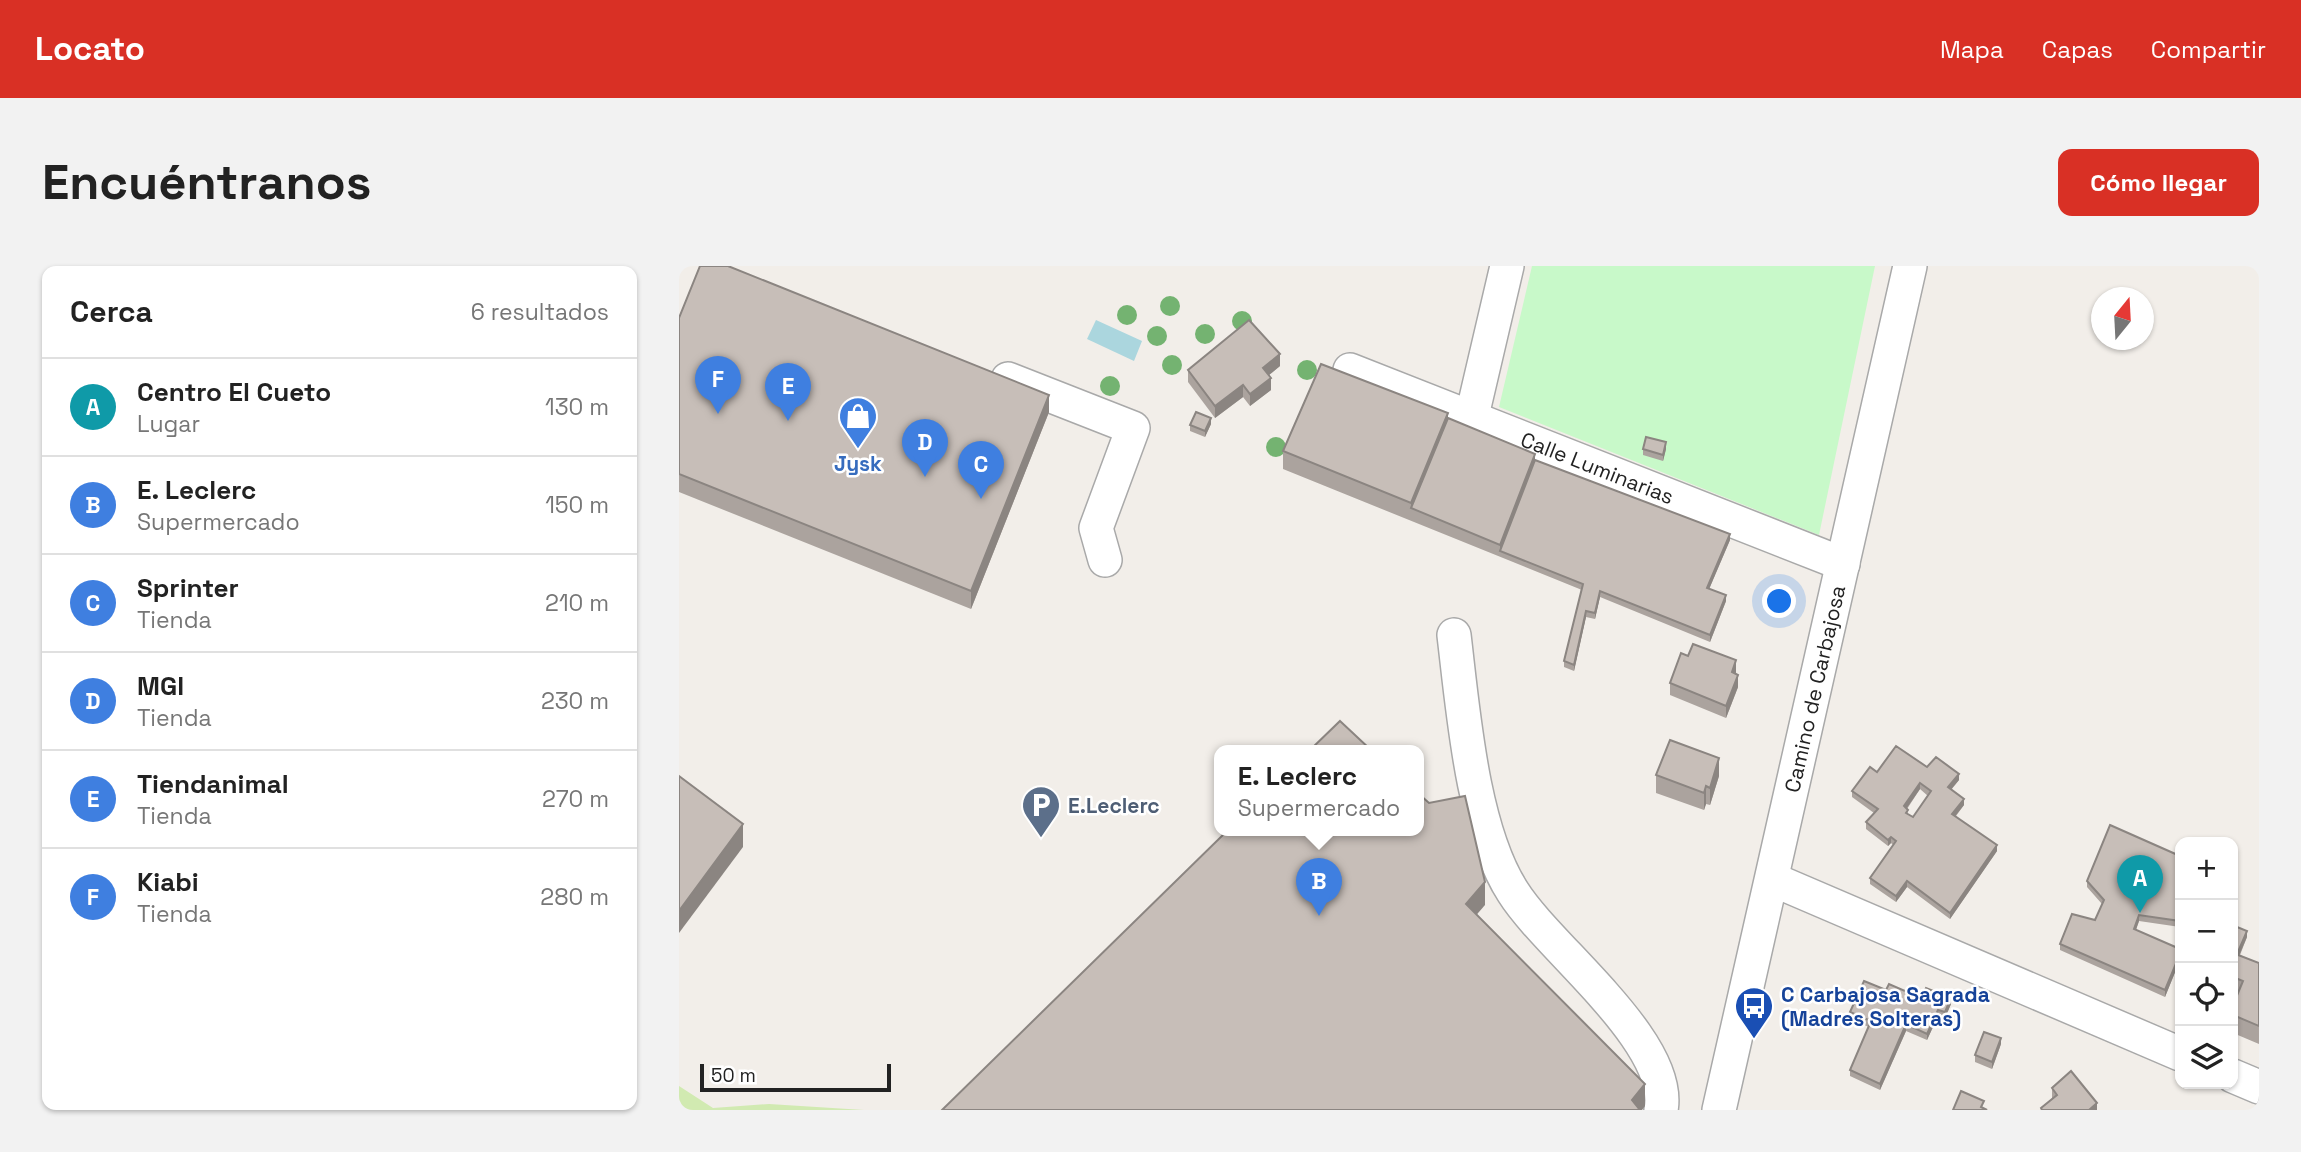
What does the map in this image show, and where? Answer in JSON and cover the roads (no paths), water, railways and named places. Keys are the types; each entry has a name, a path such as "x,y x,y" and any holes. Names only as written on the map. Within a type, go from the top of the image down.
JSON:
{"street":[{"name":"Camino de Carbajosa","path":"1719,1110 1910,266"},
{"path":"1471,420 1503,282"},
{"path":"975,366 1133,428 1096,528 1105,560"},
{"name":"Calle Luminarias","path":"1350,370 1471,420 1843,564"},
{"path":"1454,635 1465,728 1490,848 1513,893 1649,1052 1664,1096 1661,1110"},
{"path":"1773,880 2175,1052"},
{"path":"2238,1078 2259,1087"}],"water":[{"path":"1096,320 1142,341 1134,361 1087,339"}],"place":[{"name":"Kiabi","path":"718,414"},
{"name":"Tiendanimal","path":"788,421"},
{"name":"Jysk","path":"858,450"},
{"name":"MGI","path":"925,477"},
{"name":"Sprinter","path":"981,499"},
{"name":"E.Leclerc","path":"1041,839"},
{"name":"Centro El Cueto","path":"2140,913"},
{"name":"E. Leclerc","path":"1319,916"},
{"name":"C Carbajosa Sagrada (Madres Solteras)","path":"1754,1040"}]}
